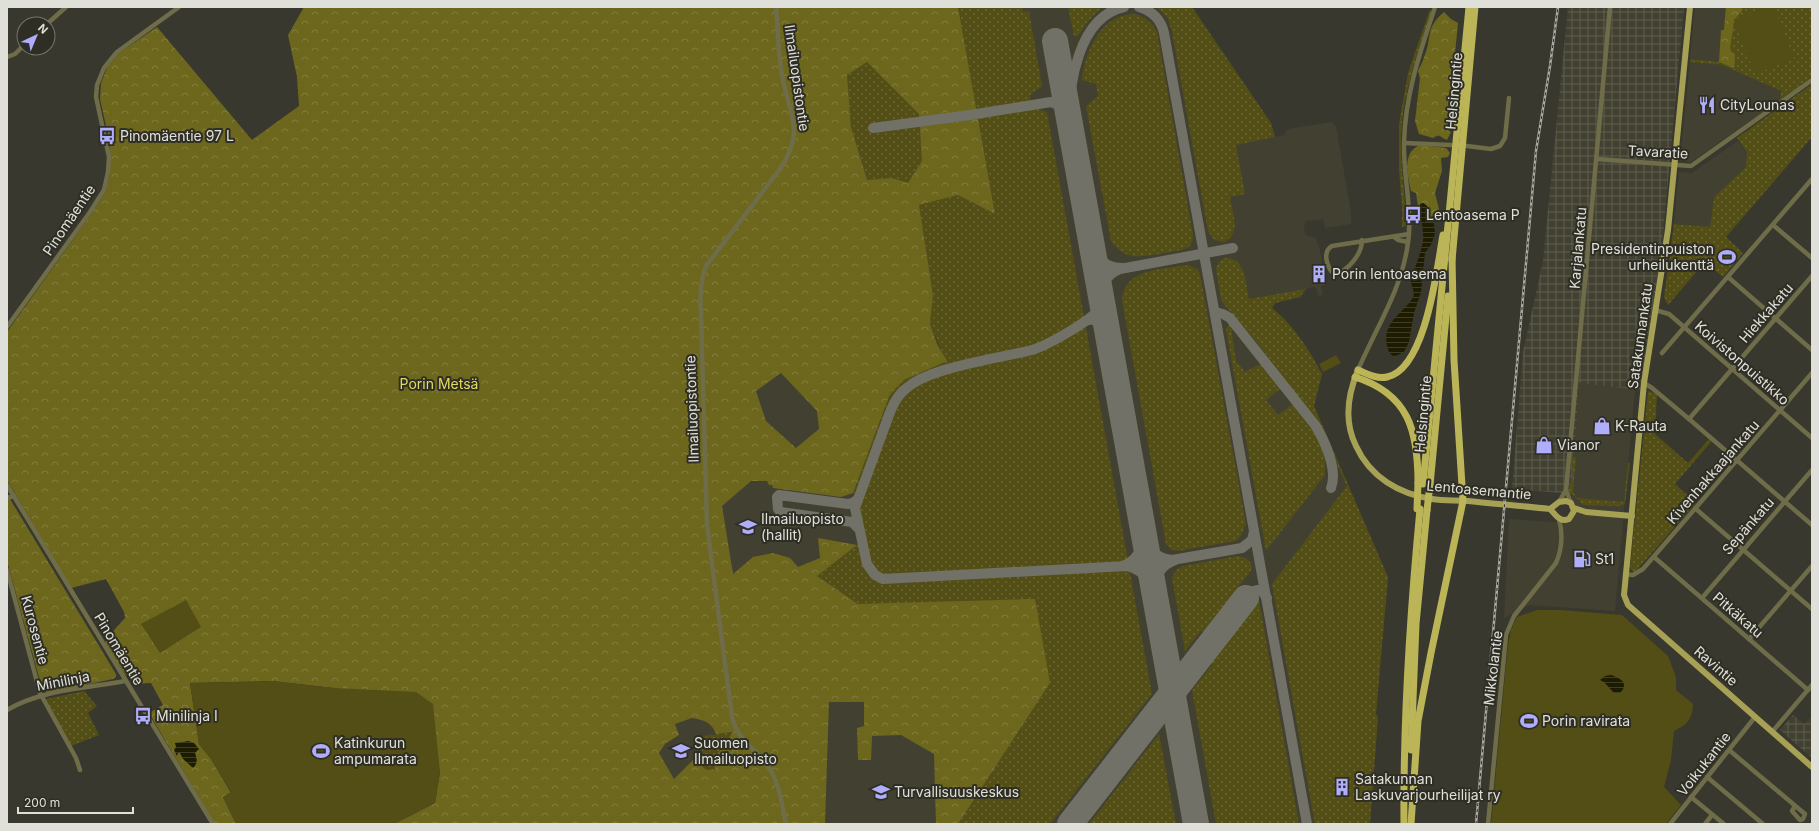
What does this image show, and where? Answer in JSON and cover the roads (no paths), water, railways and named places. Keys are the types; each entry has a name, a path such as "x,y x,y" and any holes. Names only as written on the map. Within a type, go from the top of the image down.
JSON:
{"highway":[{"name":"Helsingintie","path":"1424,484 1469,7"},
{"name":"Helsingintie","path":"1404,824 1405,712 1416,558 1452,257 1475,7"},
{"path":"1356,374 1387,377 1392,375 1402,368 1416,348 1424,325 1434,285 1452,178"},
{"path":"1411,824 1418,721 1430,653 1463,501 1454,360 1452,257"},
{"path":"1356,374 1381,388 1405,413 1413,432 1424,484 1421,509"},
{"name":"Helsingintie","path":"1411,824 1413,682 1421,509"}],"main road":[{"name":"Satakunnankatu","path":"1625,574 1632,516 1644,383 1668,230 1690,7"},
{"name":"Lentoasemantie","path":"1356,374 1350,393 1349,424 1358,452 1371,470 1393,487 1413,495 1433,499 1550,508 1558,503"},
{"path":"1566,501 1572,511 1566,520 1557,517 1554,510 1558,503 1566,501"},
{"name":"Lentoasemantie","path":"1550,508 1557,517"},
{"path":"1572,511 1632,516"},
{"name":"Ravintie","path":"1625,574 1624,595 1628,605 1812,767"}],"street":[{"path":"56,16 66,7"},
{"name":"Pinomäentie","path":"7,327 90,212 104,190 108,172 108,157 96,98 97,85 104,68 117,52 179,7"},
{"name":"Ilmailuopistontie","path":"776,7 782,74 794,123 794,142 788,157 780,169 706,266 700,290 707,525 732,717 734,728 763,760 773,775 778,787 786,824"},
{"name":"Lentoasemantie","path":"1356,374 1400,276 1408,242 1409,213 1404,165 1405,118 1411,83 1435,7"},
{"name":"Karjalankatu","path":"1572,511 1566,490 1610,7"},
{"name":"Tavaratie","path":"1597,159 1688,167 1695,164 1812,80"},
{"path":"1467,146 1491,149 1500,146 1504,138 1509,98"},
{"path":"1404,143 1451,145"},
{"path":"1662,353 1812,179"},
{"path":"1773,224 1812,258"},
{"path":"1362,240 1360,251 1346,269 1342,272 1334,274 1331,271 1326,253 1328,248 1338,244 1362,240 1394,237 1409,234"},
{"path":"1394,237 1398,240 1408,242"},
{"name":"Hiekkakatu","path":"1689,418 1812,276"},
{"path":"1728,277 1812,350"},
{"name":"Koivistonpuistikko","path":"1655,310 1669,314 1812,438"},
{"name":"Kivenhakkaajankatu","path":"1625,574 1636,574 1643,569 1812,373"},
{"path":"1644,383 1689,418 1812,525"},
{"name":"Sepänkatu","path":"1702,598 1743,548 1812,470"},
{"name":"Pinomäentie","path":"7,485 213,824"},
{"name":"Karjalankatu","path":"1558,503 1566,490"},
{"path":"7,498 14,496"},
{"path":"1696,509 1812,609"},
{"path":"1562,530 1572,511"},
{"path":"1557,517 1562,530"},
{"name":"Mikkolantie","path":"1488,824 1507,630 1518,611 1556,563 1562,530"},
{"name":"Pitkäkatu","path":"1654,557 1808,690"},
{"path":"1749,639 1812,566"},
{"name":"Kurosentie","path":"7,570 42,695 76,758 80,770"},
{"name":"Minilinja","path":"7,710 23,701 42,695 125,681"},
{"path":"1772,732 1812,685"},
{"name":"Voikukantie","path":"1670,824 1755,717"},
{"path":"1729,750 1795,806"},
{"path":"1707,777 1763,824"},
{"path":"1691,797 1724,824"},
{"path":"1705,824 1712,814"}],"railway":[{"path":"1476,824 1536,151 1558,7"}],"place":[{"name":"CityLounas","path":"1707,105"},
{"name":"Pinomäentie 97 L","path":"107,136"},
{"name":"Lentoasema P","path":"1413,215"},
{"name":"Presidentinpuiston urheilukenttä","path":"1727,257"},
{"name":"Porin lentoasema","path":"1319,274"},
{"name":"K-Rauta","path":"1602,426"},
{"name":"Vianor","path":"1544,445"},
{"name":"Ilmailuopisto (hallit)","path":"748,527"},
{"name":"St1","path":"1582,559"},
{"name":"Minilinja I","path":"143,716"},
{"name":"Porin ravirata","path":"1529,721"},
{"name":"Katinkurun ampumarata","path":"321,751"},
{"name":"Suomen Ilmailuopisto","path":"681,751"},
{"name":"Satakunnan Laskuvarjourheilijat ry","path":"1342,787"},
{"name":"Turvallisuuskeskus","path":"881,792"}],"park label":[{"name":"Porin Metsä","path":"439,384"}]}
